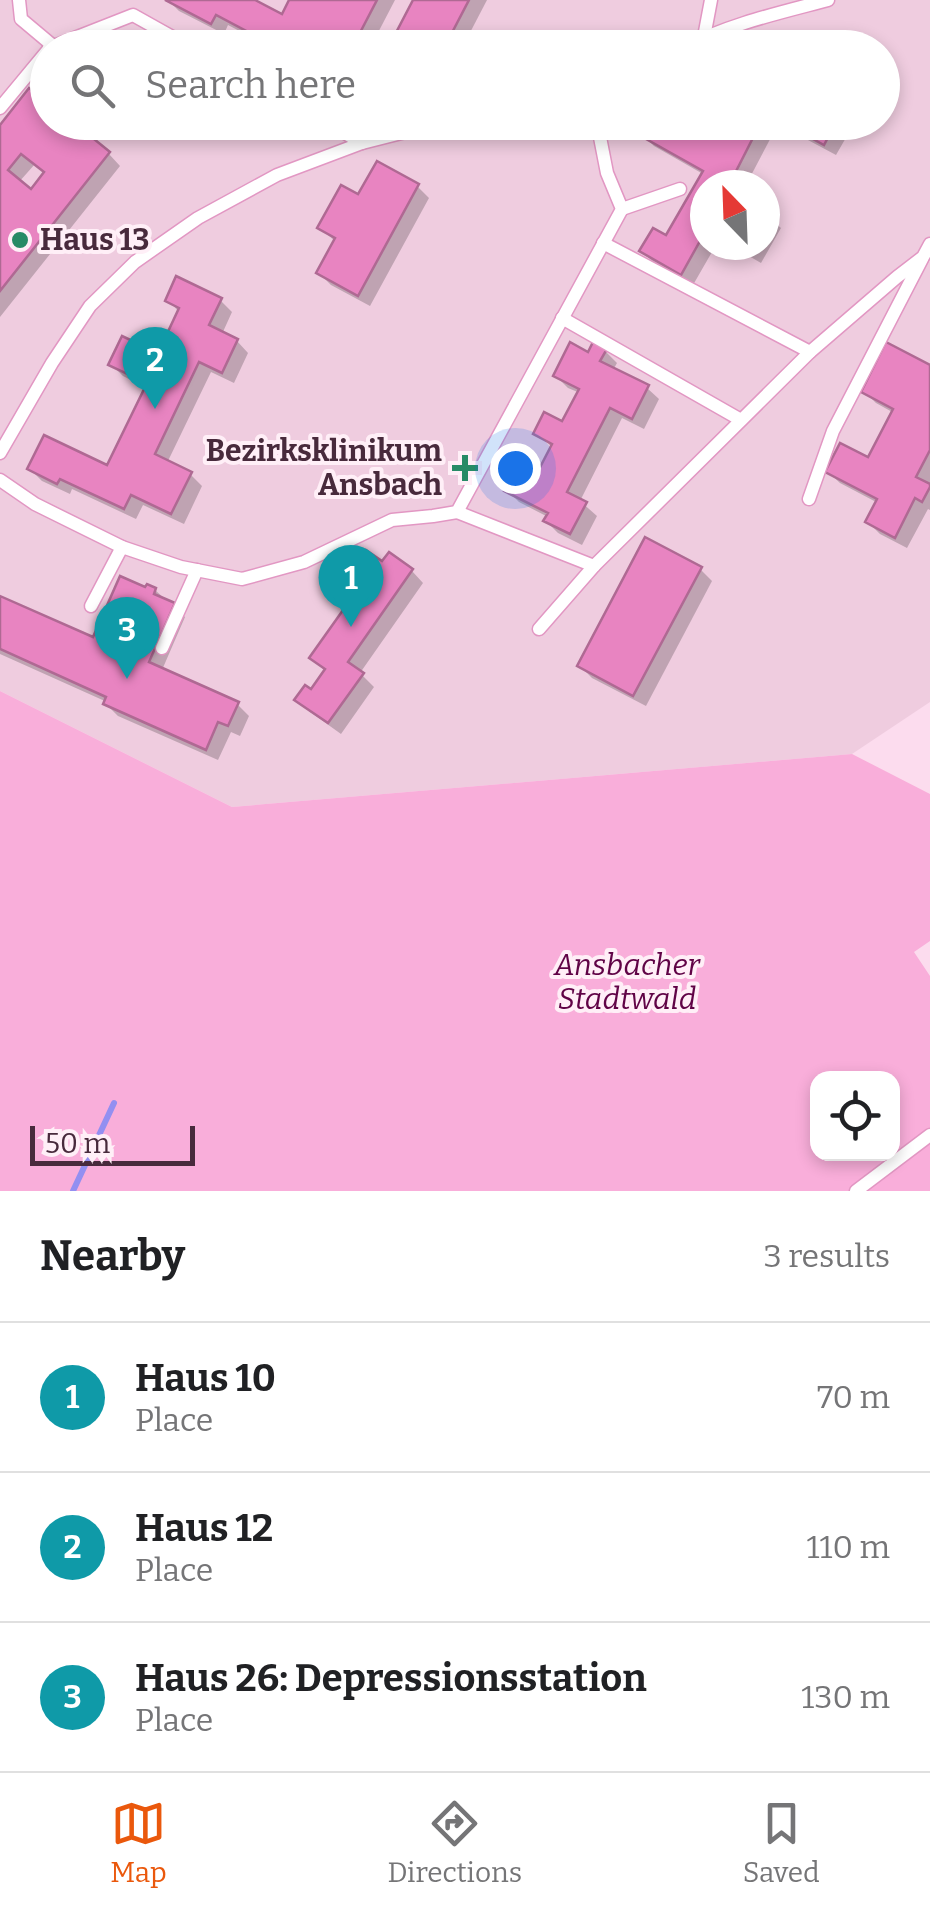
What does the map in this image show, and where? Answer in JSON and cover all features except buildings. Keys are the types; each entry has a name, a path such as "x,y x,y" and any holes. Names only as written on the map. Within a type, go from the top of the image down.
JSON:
{"lane":[{"path":"19,0 22,20 32,30"},
{"path":"705,30 710,0"},
{"path":"724,30 828,0"},
{"path":"94,30 133,15 160,30"},
{"path":"0,108 30,71"},
{"path":"357,140 362,143"},
{"path":"0,454 90,306 135,262 198,218 276,175 374,140"},
{"path":"601,140 607,173 622,209"},
{"path":"457,512 622,209 680,189"},
{"path":"602,242 810,352"},
{"path":"539,628 594,566 810,352 927,251"},
{"path":"809,499 832,430 927,251"},
{"path":"562,318 742,420"},
{"path":"0,480 35,504 122,547 181,567 242,579 304,562 392,520 457,512 594,566"},
{"path":"91,606 122,547"},
{"path":"162,648 197,570"},
{"path":"856,1191 930,1135"}],"shaded area":[{"name":"Bezirksklinikum Ansbach","path":"0,0 930,0 930,702 852,754 232,807 0,691"}],"green space":[{"name":"Ansbacher Stadtwald","path":"0,691 232,807 852,754 930,794 930,941 914,952 930,976 930,1191 0,1191"}],"waterway":[{"path":"73,1191 114,1103"}],"place":[{"name":"Haus 13","path":"20,240"},
{"name":"Haus 12","path":"155,409"},
{"name":"Bezirksklinikum Ansbach","path":"465,468"},
{"name":"Haus 10","path":"351,627"},
{"name":"Haus 26: Depressionsstation","path":"127,679"}]}
